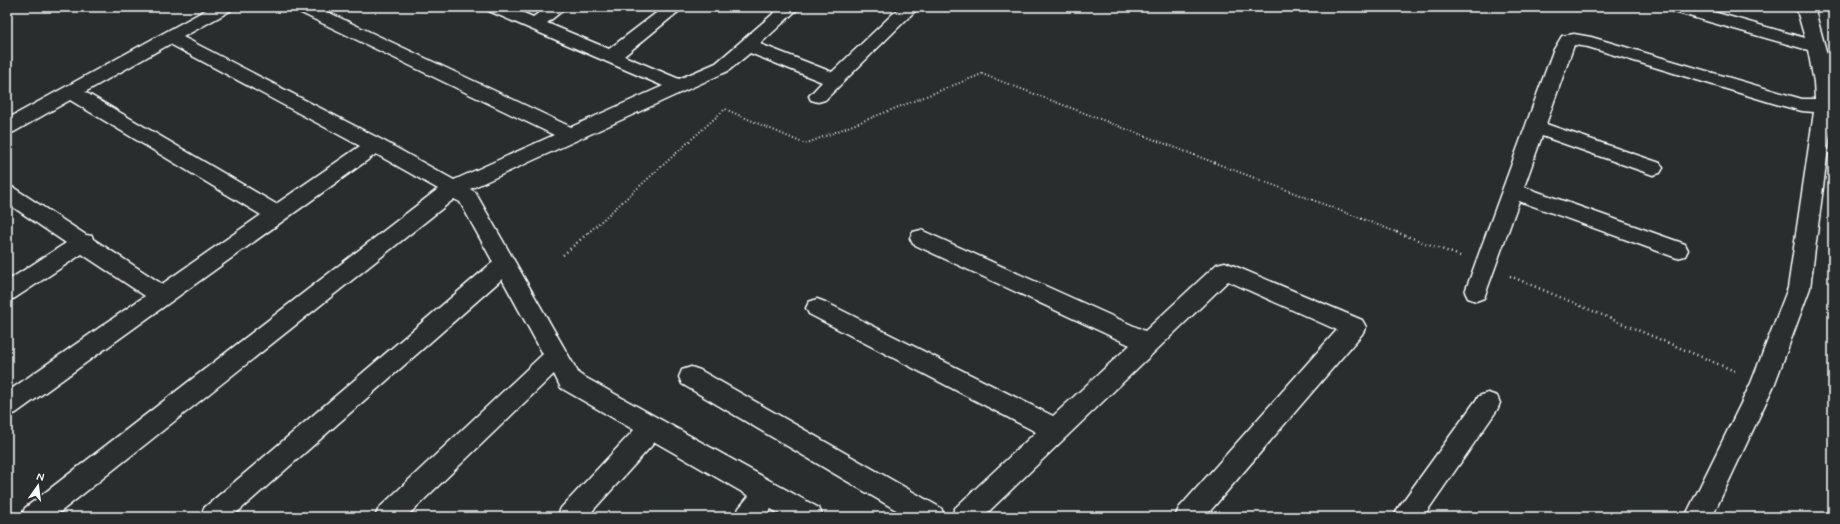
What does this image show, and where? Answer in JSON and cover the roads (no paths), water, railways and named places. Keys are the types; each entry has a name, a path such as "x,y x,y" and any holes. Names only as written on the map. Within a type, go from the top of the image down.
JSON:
{"street":[{"path":"7,127 224,7"},
{"path":"303,7 571,135"},
{"path":"495,7 679,86"},
{"path":"534,24 558,7"},
{"path":"611,57 675,7"},
{"path":"34,517 454,188 722,67 791,7"},
{"path":"818,96 910,7"},
{"path":"1677,7 1816,48"},
{"path":"1698,517 1763,383 1799,288 1825,95 1816,48 1805,7"},
{"path":"170,36 375,145 468,197 570,381 810,517"},
{"path":"1476,292 1562,50 1568,40 1574,39 1591,42 1802,105 1824,106"},
{"path":"747,45 834,80"},
{"path":"71,92 276,214"},
{"path":"1535,127 1653,168"},
{"path":"7,406 375,145"},
{"path":"1513,191 1677,250"},
{"path":"10,199 84,242 162,295"},
{"path":"921,238 1147,343"},
{"path":"7,292 84,242"},
{"path":"213,517 505,264"},
{"path":"964,517 1225,270 1354,327 1188,517"},
{"path":"817,308 1056,430"},
{"path":"388,517 556,358"},
{"path":"691,377 932,517"},
{"path":"1407,517 1488,403"},
{"path":"570,517 652,428"},
{"path":"748,517 767,493"}]}
